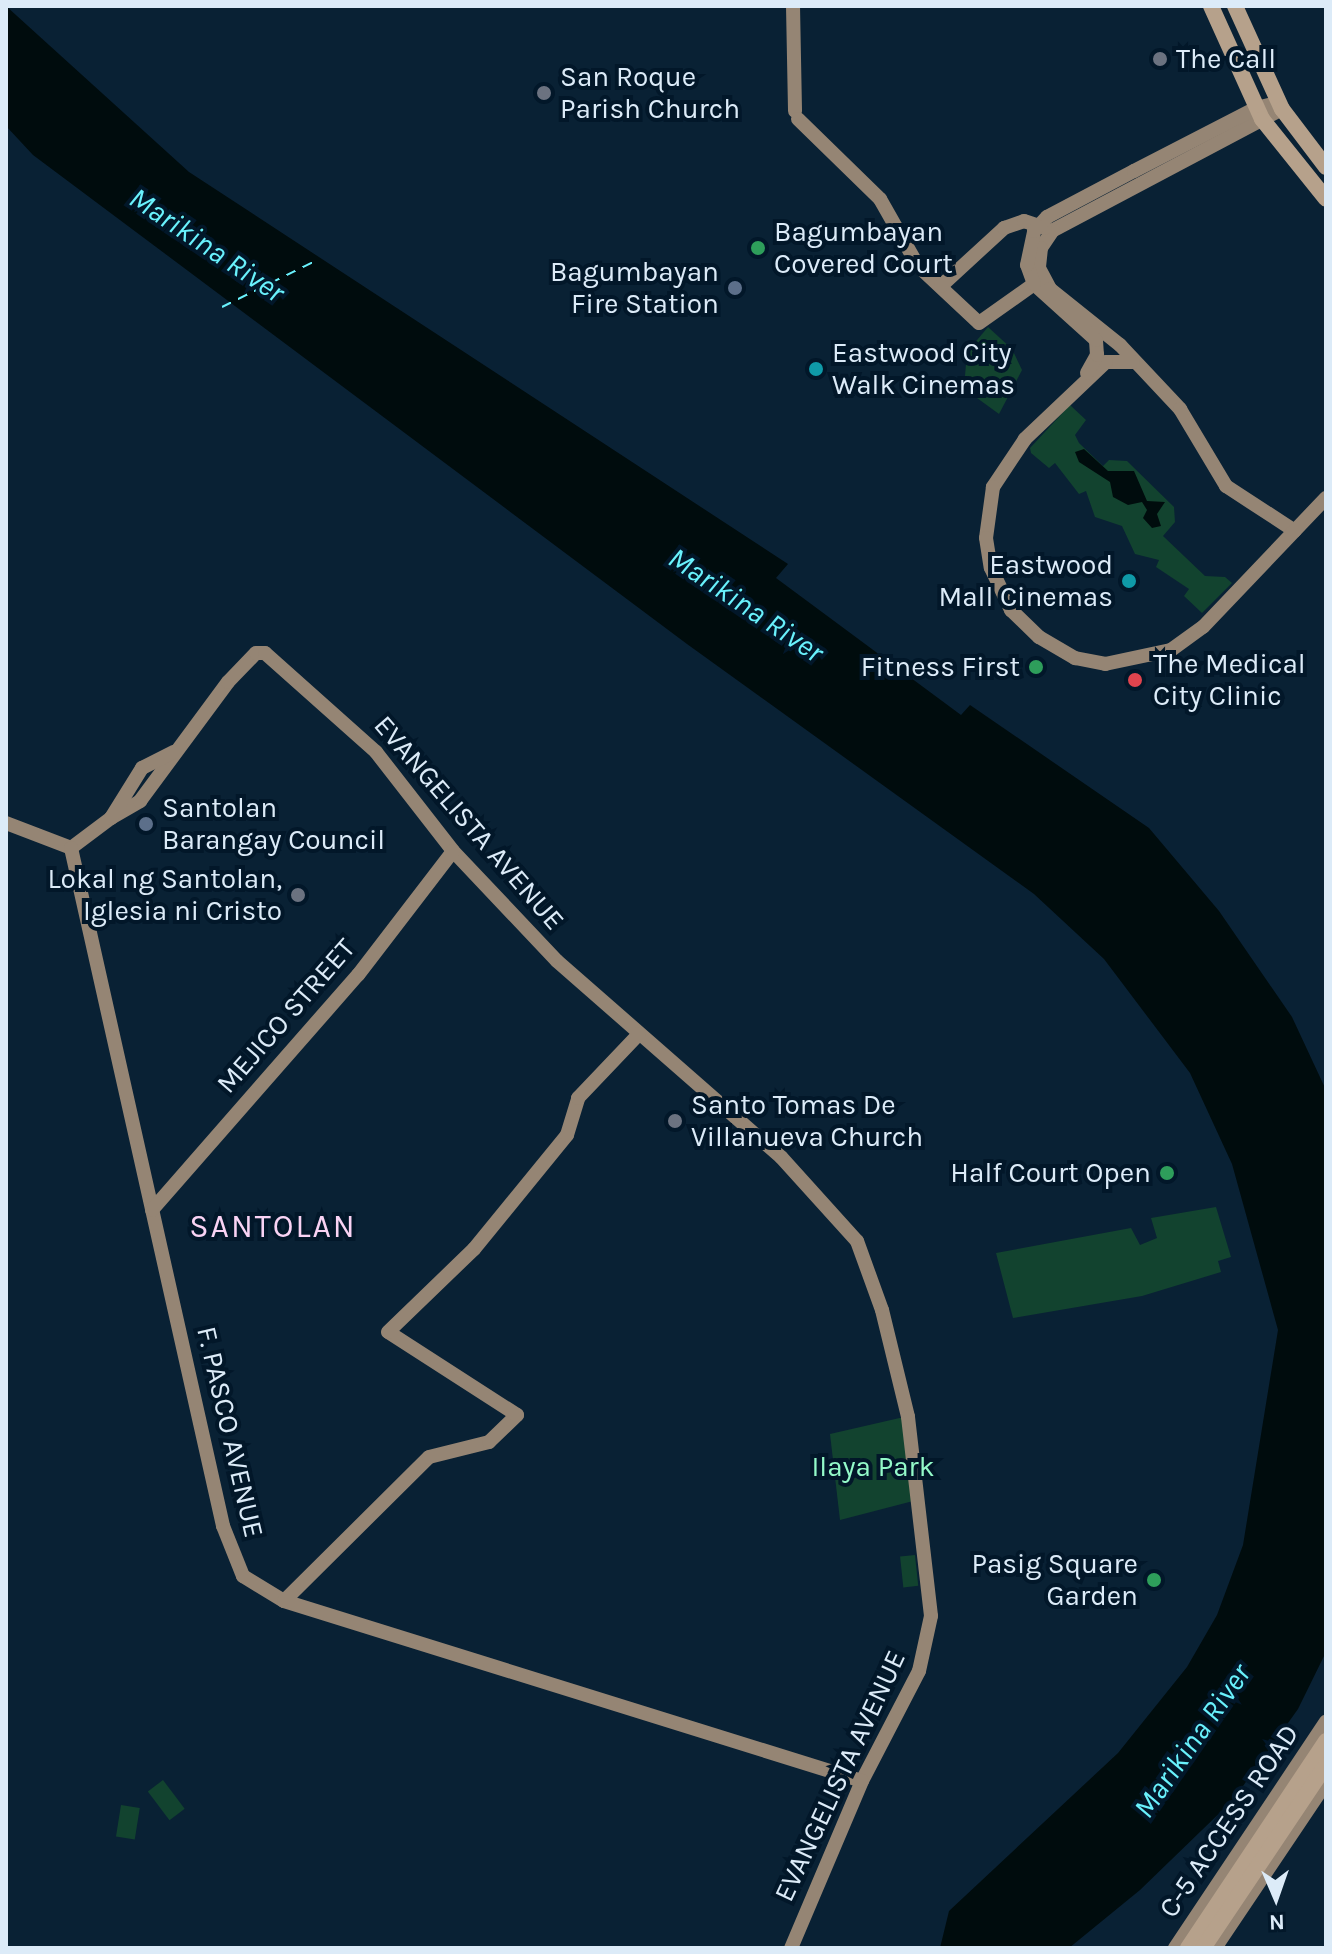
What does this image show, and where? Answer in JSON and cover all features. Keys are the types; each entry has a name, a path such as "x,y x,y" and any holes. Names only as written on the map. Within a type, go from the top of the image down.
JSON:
{"main road":[{"path":"1211,6 1255,113 1326,199"},
{"path":"1235,6 1280,106 1326,167"},
{"path":"1203,1948 1320,1773 1326,1741"},
{"path":"1188,1948 1320,1773"}],"street":[{"path":"793,6 796,115 880,199 918,266 979,323 1034,284"},
{"path":"1114,340 1096,342 1034,284 1028,252 1043,230 1255,113 1280,106"},
{"path":"941,286 971,253 1004,228 1024,221 1043,230"},
{"path":"1043,230 1039,256 1043,279 1114,340 1180,409 1226,486 1277,523 1295,531"},
{"path":"1096,342 1093,364 1010,458 989,501 986,538 997,584 1016,616 1039,637 1091,662 1120,664 1155,657 1194,635 1326,498"},
{"path":"1067,397 1106,362 1133,362"},
{"path":"1277,523 1277,548"},
{"name":"EVANGELISTA AVENUE","path":"71,848 111,818 142,768 174,752 233,677 256,653 265,653 376,752 453,851 557,961 781,1157 838,1220 846,1224 878,1298 908,1417 931,1616 919,1671 862,1781 791,1948"},
{"path":"6,823 71,848"},
{"name":"F. PASCO AVENUE","path":"71,848 234,1562 255,1588 284,1601 862,1781"},
{"name":"MEJICO STREET","path":"152,1210 358,975 453,851"},
{"path":"284,1601 429,1457 489,1442 517,1415 388,1332 474,1249 567,1135 578,1098 639,1034"},
{"name":"C-5 ACCESS ROAD","path":"1175,1948 1326,1722"},
{"path":"1215,1948 1320,1773"}],"green space":[{"path":"988,327 1012,349 1022,370 999,414 977,398 965,376 967,352"},
{"path":"1070,405 1086,420 1075,435 1079,443 1103,466 1109,460 1127,461 1174,507 1175,522 1163,536 1205,576 1225,577 1232,583 1202,613 1184,596 1189,589 1156,567 1159,560 1135,554 1122,526 1095,517 1086,491 1079,494 1055,463 1049,468 1031,453 1030,448"},
{"path":"1216,1207 1231,1257 1218,1261 1221,1272 1142,1296 1013,1318 996,1253 1131,1228 1140,1245 1157,1238 1151,1218"},
{"name":"Ilaya Park","path":"904,1417 917,1500 840,1520 830,1434"},
{"path":"915,1555 918,1586 903,1587 900,1557"},
{"path":"163,1780 185,1809 169,1820 148,1791"},
{"path":"121,1805 140,1808 135,1840 116,1837"}],"water":[{"name":"Marikina River","path":"6,6 189,172 788,564 776,578 961,715 970,705 1149,828 1219,911 1292,1017 1326,1090 1326,1652 1298,1709 1233,1800 1140,1890 1069,1948 940,1948 949,1911 1118,1753 1187,1667 1217,1615 1243,1545 1278,1330 1232,1164 1190,1073 1104,959 1034,894 687,644 33,155 6,126"},
{"path":"1084,449 1108,471 1134,471 1147,501 1165,502 1157,514 1161,526 1152,528 1143,518 1147,510 1142,502 1128,505 1113,497 1110,482 1079,462 1075,452"}],"ferry route":[{"path":"222,307 317,260"}],"place":[{"name":"The Call","path":"1160,59"},
{"name":"San Roque Parish Church","path":"544,93"},
{"name":"Bagumbayan Covered Court","path":"758,248"},
{"name":"Bagumbayan Fire Station","path":"735,288"},
{"name":"Eastwood City Walk Cinemas","path":"816,369"},
{"name":"Eastwood Mall Cinemas","path":"1129,581"},
{"name":"Fitness First","path":"1036,667"},
{"name":"The Medical City Clinic","path":"1135,680"},
{"name":"Santolan Barangay Council","path":"146,824"},
{"name":"Lokal ng Santolan, Iglesia ni Cristo","path":"298,895"},
{"name":"Santo Tomas De Villanueva Church","path":"675,1121"},
{"name":"Half Court Open","path":"1167,1173"},
{"name":"Pasig Square Garden","path":"1154,1580"}],"district":[{"name":"SANTOLAN","path":"273,1227"}]}
